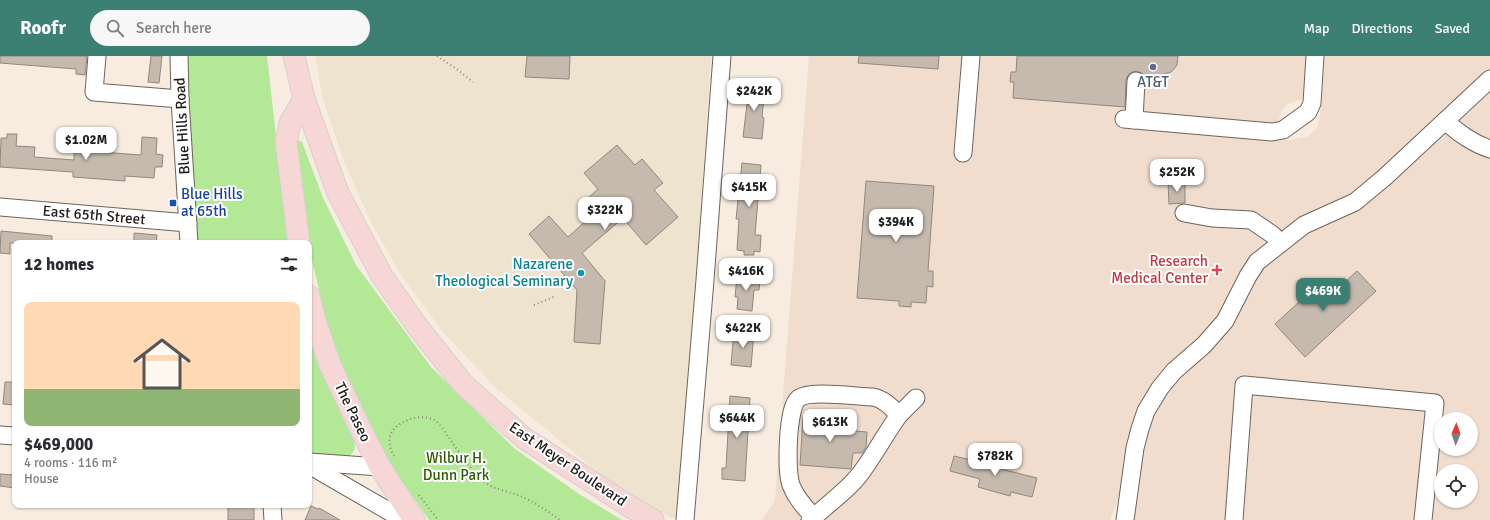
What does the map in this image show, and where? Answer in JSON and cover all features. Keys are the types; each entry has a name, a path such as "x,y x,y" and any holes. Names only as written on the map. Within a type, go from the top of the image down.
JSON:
{"main road":[{"path":"294,56 304,99 290,124 286,142 299,240"},
{"name":"East Meyer Boulevard","path":"304,99 338,194 382,276 417,326 463,384 524,438 653,520"},
{"name":"The Paseo","path":"312,308 330,364 362,432 388,464 414,520"}],"street":[{"path":"96,56 94,92 180,100"},
{"name":"Blue Hills Road","path":"179,56 180,100 189,240"},
{"path":"685,520 722,56"},
{"path":"963,154 971,56"},
{"path":"1136,81 1129,120 1272,132 1283,130 1299,120 1308,112 1312,103 1315,56"},
{"path":"1125,520 1135,448 1146,410 1160,388 1174,371 1204,345 1225,321 1248,276 1257,262 1304,225 1355,202 1379,182 1490,79"},
{"path":"1444,121 1463,136 1480,146 1490,149"},
{"name":"East 65th Street","path":"0,207 188,223"},
{"path":"1184,213 1212,218 1251,220 1273,235 1280,243"},
{"path":"1234,520 1244,385 1435,403 1423,520"},
{"path":"899,415 887,403 878,398 813,394 798,398 791,412 788,472 790,484 797,499 812,518 859,475 899,415 916,398"},
{"path":"0,435 12,436"},
{"path":"312,462 388,464"},
{"path":"312,467 404,520"},
{"path":"272,508 272,520"}],"path":[{"path":"437,56 473,82"},
{"path":"534,305 556,296"},
{"path":"388,464 391,450 389,440 392,431 400,423 414,418 424,417 434,420 442,427 468,464 490,486 530,500 560,520"},
{"path":"415,491 438,520"}],"shaded area":[{"name":"Nazarene Theological Seminary","path":"315,56 711,56 680,516 672,518 615,486 496,388 443,332 403,278 372,224 345,164 323,99"},
{"name":"Research Medical Center","path":"809,56 1309,56 1306,94 1302,99 1286,105 1281,111 1279,120 1275,125 1146,129 1289,140 1307,137 1317,128 1320,115 1325,56 1490,56 1490,520 1133,520 1148,424 1110,520 762,520 775,500"}],"green space":[{"path":"188,56 267,56 288,240 195,240"},
{"name":"Wilbur H. Dunn Park","path":"297,140 302,142 323,198 356,265 431,367 515,449 579,494 622,520 429,520 384,454 347,378 327,323 312,260 312,240 308,240"},
{"path":"312,339 328,384 354,441 355,446 353,453 349,456 312,454"}],"building":[{"path":"0,56 87,56 85,75 76,74 76,69 0,63"},
{"path":"151,56 162,56 159,83 148,82"},
{"path":"527,56 570,56 569,79 525,77"},
{"path":"859,56 939,56 938,69 858,63"},
{"path":"1017,56 1178,56 1177,65 1174,69 1171,72 1160,75 1160,77 1145,77 1142,73 1137,71 1128,75 1126,80 1125,107 1013,98 1014,82 1010,82 1011,72 1016,72"},
{"path":"745,84 765,86 762,117 764,118 762,139 743,137 748,96 744,96"},
{"path":"7,134 17,134 16,146 35,147 34,157 74,160 74,150 141,155 142,137 157,138 156,154 163,155 162,167 155,167 154,178 125,176 125,181 73,177 73,172 0,167 1,138 7,138"},
{"path":"617,145 635,165 642,159 663,183 654,190 678,217 646,245 623,218 582,253 605,281 600,344 574,342 577,290 529,234 549,216 568,237 597,211 587,199 598,189 584,173"},
{"path":"742,163 761,165 760,177 768,178 767,189 759,188 755,235 761,235 760,252 754,251 754,255 744,255 744,251 737,250 739,219 736,219"},
{"path":"866,181 934,186 928,271 933,271 933,287 927,286 926,303 911,302 911,307 899,306 899,301 857,298"},
{"path":"1168,182 1185,182 1185,203 1169,204"},
{"path":"1,231 52,236 52,240 12,240 12,243 10,243 10,254 0,253"},
{"path":"134,233 157,235 156,240 134,240"},
{"path":"1357,271 1376,291 1305,357 1275,324 1322,281 1333,293"},
{"path":"737,277 760,279 759,290 754,290 752,311 737,309 738,297 735,297"},
{"path":"734,331 754,332 751,367 731,365"},
{"path":"5,382 12,382 12,405 3,404"},
{"path":"730,396 750,398 745,481 722,479 722,468 726,468"},
{"path":"803,417 855,421 854,431 867,432 866,447 862,453 853,453 851,469 800,465"},
{"path":"954,456 984,463 985,460 1003,464 1001,469 1037,478 1032,497 1011,492 1010,496 978,487 980,479 950,471"},
{"path":"0,474 12,475 12,488 0,486"},
{"path":"312,506 319,508 340,520 305,520"},
{"path":"228,508 254,508 254,520 228,520"}],"place":[{"name":"AT&T","path":"1153,67"},
{"name":"Blue Hills at 65th","path":"173,203"},
{"name":"Research Medical Center","path":"1217,270"},
{"name":"Nazarene Theological Seminary","path":"581,273"}]}
